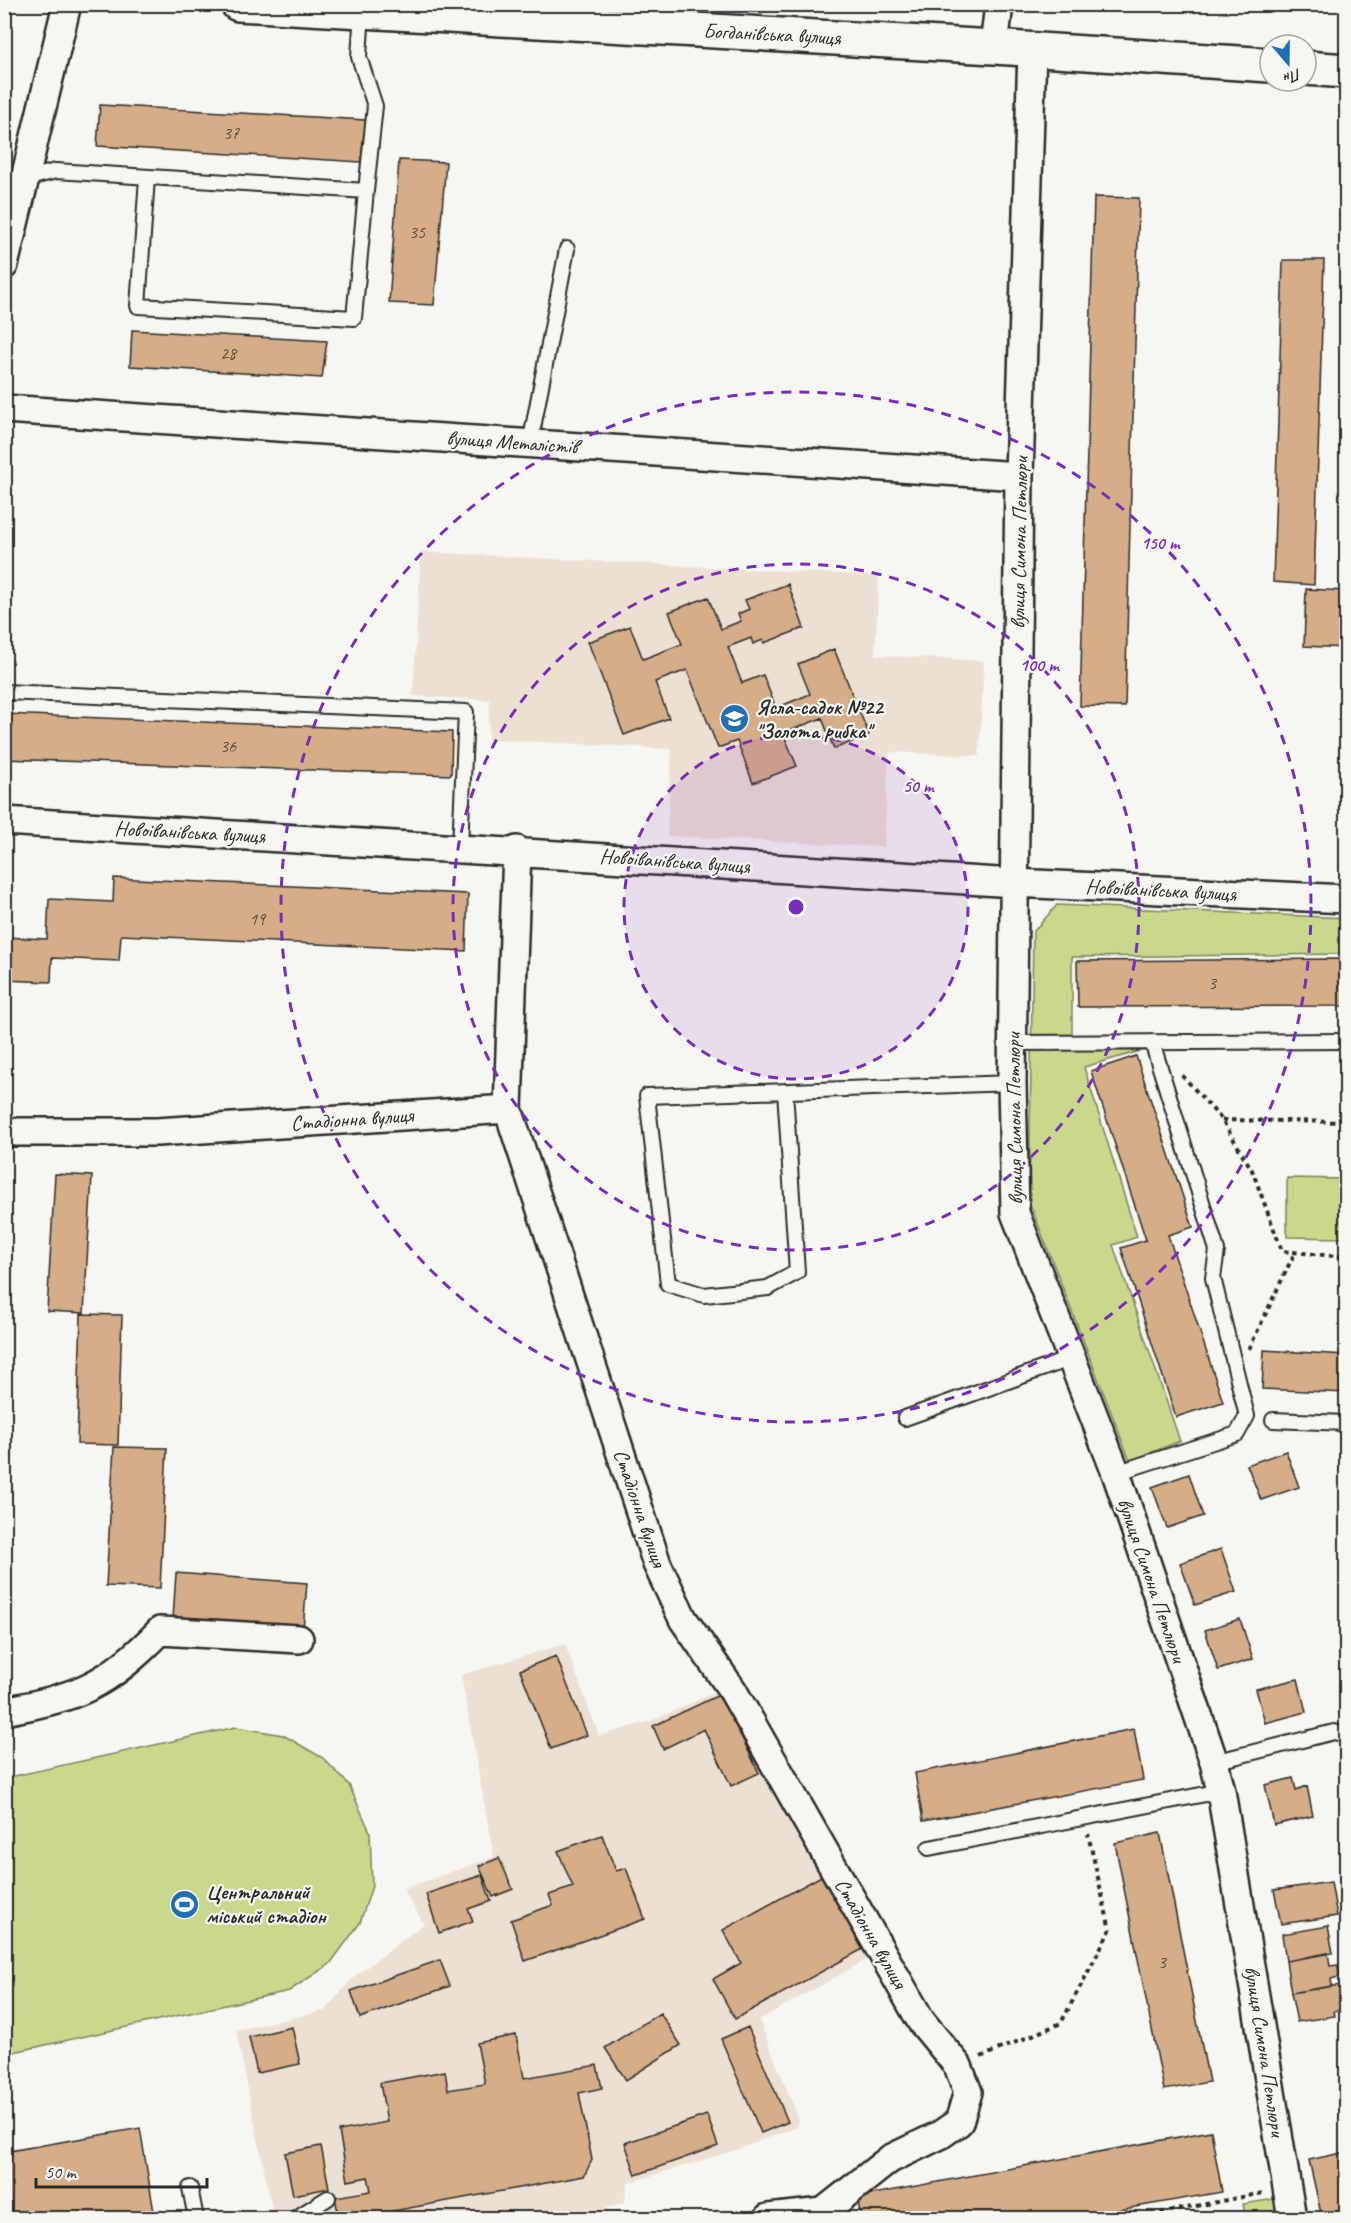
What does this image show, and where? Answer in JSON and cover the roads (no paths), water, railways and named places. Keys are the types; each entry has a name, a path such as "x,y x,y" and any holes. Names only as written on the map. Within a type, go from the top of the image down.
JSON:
{"main road":[{"name":"Богданівська вулиця","path":"238,4 994,46 1258,64"},
{"path":"1318,69 1347,71"}],"street":[{"path":"4,265 15,178 67,4"},
{"path":"994,46 999,4"},
{"name":"вулиця Симона Петлюри","path":"1032,49 1019,476 1012,1043 1015,1212 1116,1473 1214,1762 1221,1791 1292,2218"},
{"name":"вулиця Металістів","path":"4,409 1019,476"},
{"name":"Новоіванівська вулиця","path":"4,821 518,850 1014,883 1347,899"},
{"path":"508,1109 518,850"},
{"name":"Стадіонна вулиця","path":"4,1132 157,1132 508,1109 657,1564 683,1619 733,1691 921,2021 958,2066 968,2092 959,2122 940,2135 890,2159 823,2212 768,2218"},
{"path":"4,1711 55,1701 102,1682 135,1657 160,1631 298,1639"}],"lane":[{"path":"147,178 138,306 354,318 375,106 358,57 362,11"},
{"path":"15,178 56,171 366,191"},
{"path":"530,444 567,249"},
{"path":"4,692 466,712 460,847"},
{"path":"1012,1043 1347,1041"},
{"path":"1116,1473 1237,1434 1247,1416 1213,1278 1216,1250 1152,1042"},
{"path":"785,1091 797,1272 768,1288 704,1295 668,1284 647,1096 785,1091 1012,1083"},
{"path":"905,1418 1072,1358"},
{"path":"1273,1420 1347,1424"},
{"path":"4,1697 55,1701"},
{"path":"1214,1762 1334,1732 1347,1735"},
{"path":"929,1848 1221,1791"},
{"path":"190,2188 196,2218"},
{"path":"296,2218 328,2198"}],"place":[{"name":"Ясла-садок №22 \"Золота рибка\"","path":"735,719"},
{"name":"Центральний міський стадіон","path":"185,1904"}]}
